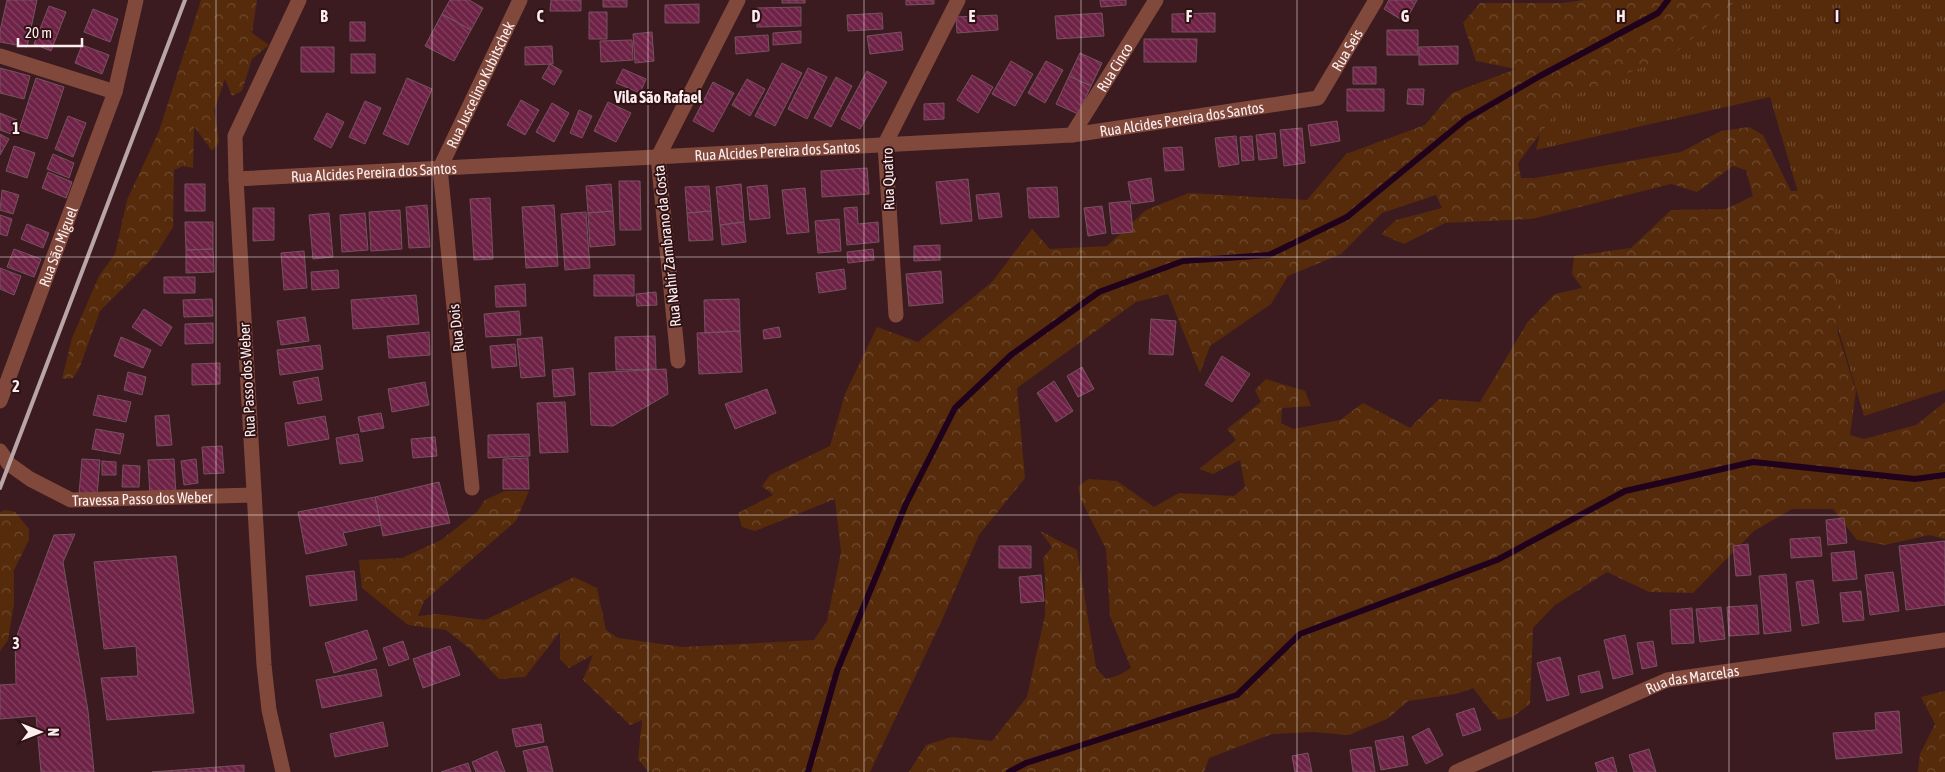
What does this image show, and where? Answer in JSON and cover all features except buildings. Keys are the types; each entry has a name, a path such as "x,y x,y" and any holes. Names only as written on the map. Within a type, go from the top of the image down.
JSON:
{"street":[{"name":"Rua São Miguel","path":"0,401 115,92 136,0"},
{"name":"Rua Passo dos Weber","path":"283,772 269,710 264,665 235,136 299,0"},
{"name":"Rua Juscelino Kubitschek","path":"440,168 520,0"},
{"name":"Rua Nahir Zambrano da Costa","path":"678,361 658,157 738,0"},
{"name":"Rua Quatro","path":"896,315 885,144 958,0"},
{"name":"Rua Cinco","path":"1072,135 1156,0"},
{"name":"Rua Seis","path":"1318,98 1376,0"},
{"path":"0,56 115,92"},
{"name":"Rua Alcides Pereira dos Santos","path":"236,179 1072,135 1318,98"},
{"name":"Rua Dois","path":"440,168 472,488"},
{"name":"Travessa Passo dos Weber","path":"0,451 9,464 30,479 71,500 254,495"},
{"name":"Rua das Marcelas","path":"1456,772 1666,680 1945,640"}],"green space":[{"path":"201,0 257,0 252,33 269,45 252,59 242,91 232,96 225,79 214,110 219,142 212,151 194,126 193,168 183,166 174,170 173,227 155,256 100,311 79,369 73,378 62,379 72,338 99,276 115,254 127,200 159,131"},
{"path":"1584,0 1737,0 1674,54 1567,98 1518,163 1521,178 1535,178 1681,152 1721,131 1749,127 1763,135 1791,191 1832,190 1838,334 1856,391 1850,435 1864,439 1916,425 1945,402 1945,539 1929,535 1885,545 1857,540 1833,509 1792,509 1754,531 1693,593 1649,592 1607,572 1555,605 1533,628 1530,704 1512,717 1498,720 1473,688 1456,694 1408,701 1387,719 1349,735 1312,732 1272,734 1209,758 1204,772 909,772 926,745 952,737 992,741 1027,697 1045,615 1043,558 1052,547 1040,531 1077,550 1096,668 1106,679 1119,675 1131,668 1110,616 1106,549 1081,500 1078,487 1088,479 1117,481 1154,507 1179,493 1234,496 1245,487 1240,460 1213,474 1199,469 1236,440 1227,429 1261,402 1255,390 1266,379 1305,391 1311,406 1282,408 1281,423 1293,429 1340,420 1363,403 1410,428 1439,399 1480,402 1527,323 1555,294 1582,288 1572,274 1574,256 1631,248 1671,210 1726,209 1753,196 1746,170 1733,166 1697,192 1671,184 1532,219 1445,223 1404,244 1381,234 1396,220 1442,208 1436,195 1382,213 1341,254 1288,276 1271,304 1210,346 1200,373 1168,294 1136,302 1017,388 1025,478 979,535 942,620 870,772 651,772 638,759 642,720 630,725 583,680 593,655 569,668 560,659 560,632 525,677 499,679 470,649 446,630 408,625 362,588 359,560 402,558 441,540 477,512 485,500 505,491 529,491 516,521 424,601 418,616 437,614 485,620 574,577 597,588 606,630 618,638 683,647 814,640 827,621 841,552 835,499 755,531 742,527 738,513 773,495 762,486 770,475 830,446 845,394 877,327 918,342 992,282 1032,229 1050,249 1107,246 1146,210 1189,193 1307,200 1346,154 1425,125 1452,93 1516,69 1476,61 1463,23 1480,3 1563,3"},
{"path":"1710,0 1945,0 1945,390 1864,416 1770,97 1536,150 1553,82"},
{"path":"6,510 15,512 29,529 29,540 14,570 14,604 8,640 0,651 0,512"},
{"path":"1945,691 1945,772 1918,772 1920,754 1935,724 1921,697"}],"waterway":[{"path":"808,772 837,671 906,504 955,408 1011,355 1099,292 1183,261 1269,255 1347,217 1466,119 1540,76 1658,13 1668,0"},
{"path":"1009,772 1026,763 1237,695 1300,634 1497,560 1625,491 1753,462 1915,479 1945,475"}],"railway":[{"path":"0,488 185,0"}],"district":[{"name":"Vila São Rafael","path":"658,97"}]}
